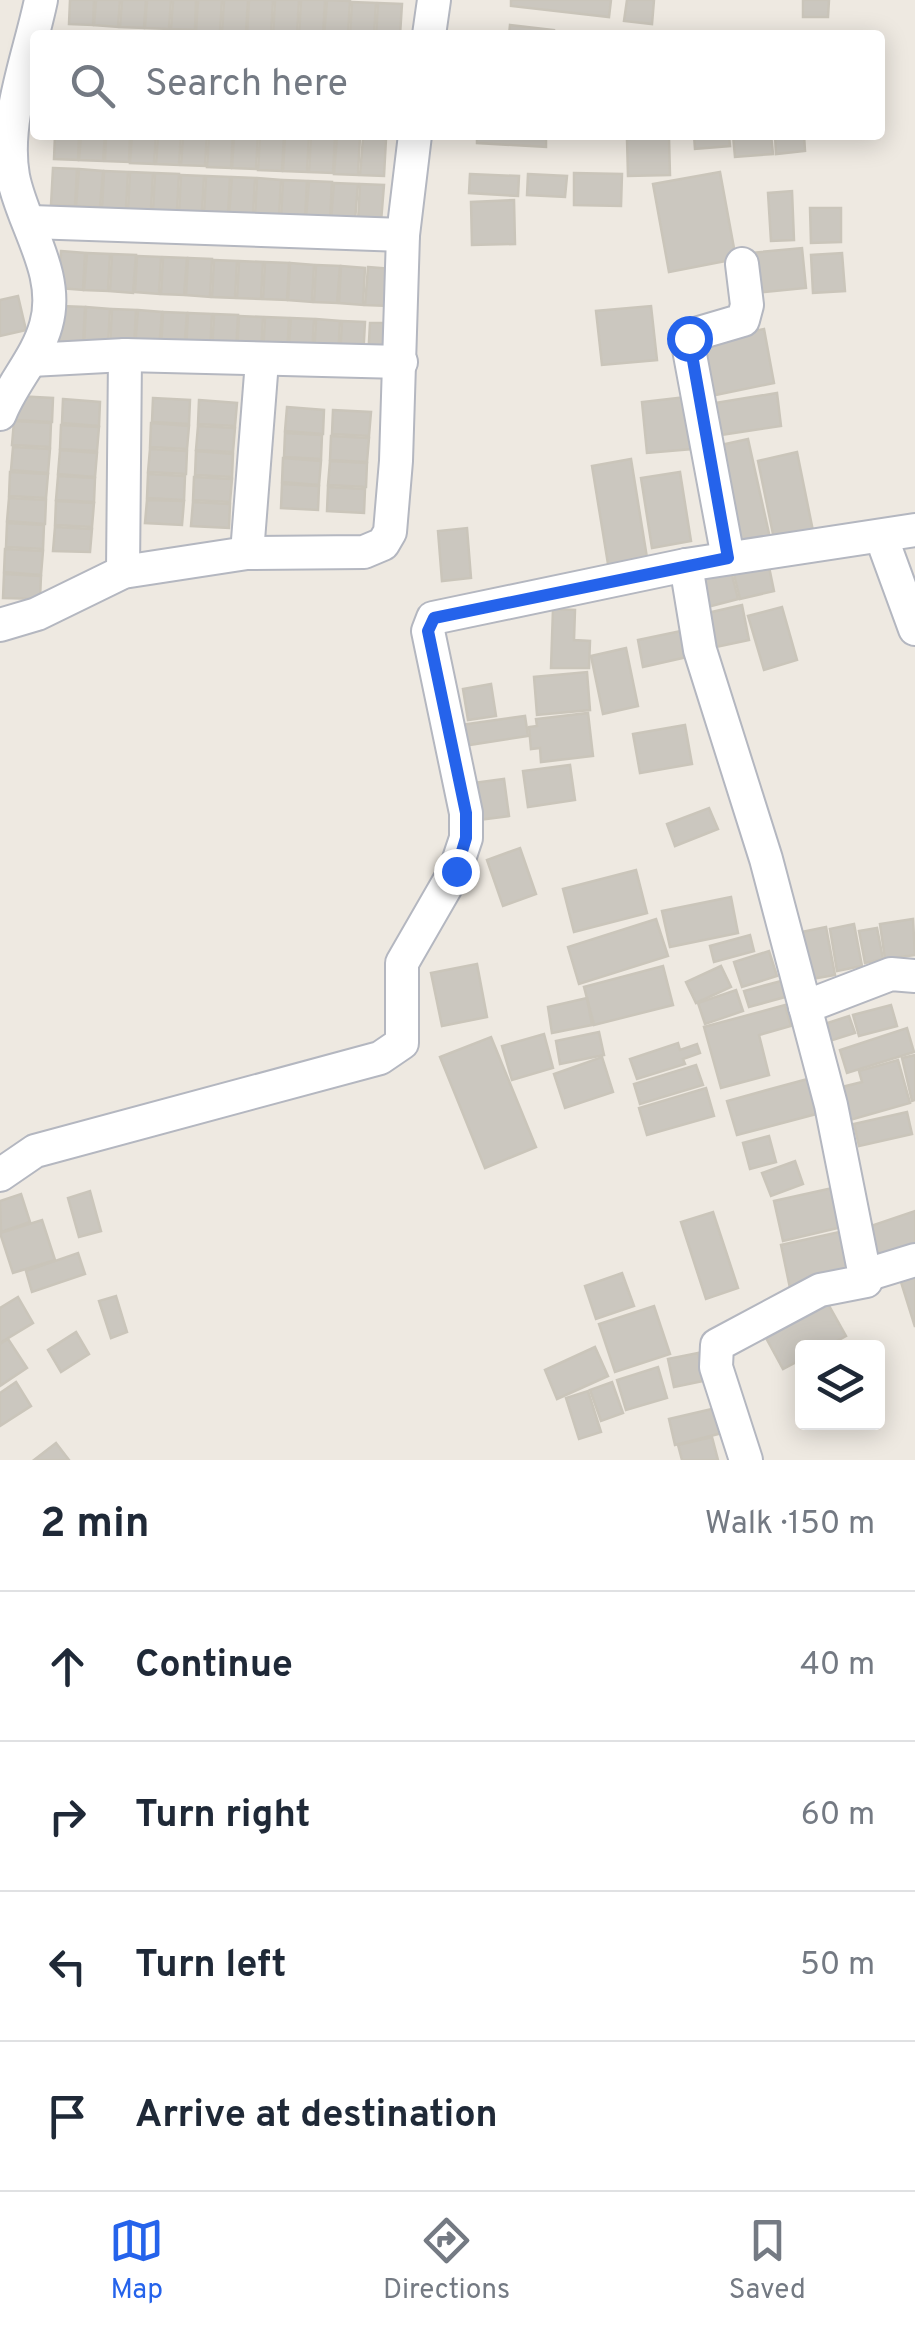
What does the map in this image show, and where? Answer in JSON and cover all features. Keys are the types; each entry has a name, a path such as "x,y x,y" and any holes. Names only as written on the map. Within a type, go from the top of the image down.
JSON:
{"street":[{"path":"36,30 40,0"},
{"path":"430,30 434,0"},
{"path":"0,414 10,388 31,360 46,326 49,304 31,222 12,173 28,89"},
{"path":"0,625 36,614 122,572 247,552 364,552 383,544 390,532 404,234 414,140"},
{"path":"31,222 404,234"},
{"path":"728,558 688,344 692,335 742,320 747,305 742,264"},
{"path":"31,360 125,355 400,362"},
{"path":"122,572 125,355"},
{"path":"247,552 262,360"},
{"path":"0,1174 35,1151 393,1054 402,1043 406,1028 402,963 456,871 466,838 466,813 429,624 441,613 686,565 915,530"},
{"path":"881,536 915,628"},
{"path":"686,565 700,650 766,859 832,1105 866,1274 866,1282 820,1290 717,1345 716,1366 746,1460"},
{"path":"805,1007 891,974 915,976"},
{"path":"866,1274 915,1260"}],"building":[{"path":"70,0 94,0 93,25 69,24"},
{"path":"96,0 120,0 118,27 94,25"},
{"path":"122,0 146,0 144,28 120,27"},
{"path":"147,0 171,0 169,29 145,28"},
{"path":"173,0 196,0 195,30 171,29"},
{"path":"198,0 222,0 220,30 196,30"},
{"path":"224,0 248,0 246,30 222,30"},
{"path":"249,0 273,0 271,30 247,30"},
{"path":"275,0 299,0 297,30 273,30"},
{"path":"301,0 325,0 323,30 299,30"},
{"path":"327,0 350,1 348,30 324,30"},
{"path":"511,0 611,0 609,17 511,6"},
{"path":"627,0 654,0 652,24 624,21"},
{"path":"803,0 829,0 828,17 803,17"},
{"path":"352,2 376,3 374,30 350,30"},
{"path":"378,3 402,4 400,30 376,30"},
{"path":"510,25 554,30 510,30"},
{"path":"55,140 79,140 78,160 54,159"},
{"path":"81,140 105,140 103,161 79,160"},
{"path":"106,140 130,140 129,162 105,161"},
{"path":"132,140 156,140 154,164 130,163"},
{"path":"158,140 181,140 179,165 156,164"},
{"path":"183,140 207,140 205,166 181,165"},
{"path":"209,140 233,140 231,168 207,167"},
{"path":"234,140 258,140 256,169 232,168"},
{"path":"260,140 284,140 282,171 258,170"},
{"path":"285,140 309,140 307,172 283,171"},
{"path":"311,140 335,140 333,173 309,172"},
{"path":"337,140 360,140 358,175 334,174"},
{"path":"363,140 386,140 384,176 360,175"},
{"path":"546,140 546,147 477,143"},
{"path":"627,140 669,140 670,175 628,176"},
{"path":"694,140 729,140 730,146 695,149"},
{"path":"733,140 772,140 773,154 735,157"},
{"path":"775,140 804,140 805,151 776,154"},
{"path":"53,168 77,169 75,206 51,205"},
{"path":"79,169 103,171 100,207 76,206"},
{"path":"104,171 128,172 126,209 102,208"},
{"path":"130,172 153,173 151,210 128,209"},
{"path":"720,172 736,259 669,272 653,184"},
{"path":"155,173 179,174 177,212 153,210"},
{"path":"574,173 622,174 621,206 574,205"},
{"path":"470,174 519,176 518,196 469,193"},
{"path":"528,174 567,176 565,197 527,195"},
{"path":"181,175 204,176 202,213 179,212"},
{"path":"206,176 230,177 228,214 204,213"},
{"path":"232,177 255,178 253,216 229,215"},
{"path":"257,178 281,180 279,217 255,216"},
{"path":"283,180 307,181 305,218 281,217"},
{"path":"309,181 332,182 330,220 306,218"},
{"path":"334,183 358,184 355,221 331,220"},
{"path":"360,184 384,185 381,222 358,221"},
{"path":"792,191 794,240 771,241 768,193"},
{"path":"514,200 515,244 472,245 471,202"},
{"path":"810,208 841,208 841,242 811,243"},
{"path":"802,248 806,288 754,293 750,253"},
{"path":"61,251 85,253 83,290 59,288"},
{"path":"87,253 110,254 108,291 84,290"},
{"path":"842,253 845,291 813,293 811,255"},
{"path":"112,254 136,255 133,293 110,291"},
{"path":"137,256 161,257 159,294 135,292"},
{"path":"163,257 187,258 184,295 161,294"},
{"path":"188,258 212,259 210,297 186,295"},
{"path":"214,260 237,261 235,298 212,297"},
{"path":"239,261 263,262 261,299 237,298"},
{"path":"265,262 289,263 287,300 263,299"},
{"path":"290,263 314,265 312,302 288,300"},
{"path":"316,265 340,266 337,303 314,302"},
{"path":"341,266 365,268 363,305 339,303"},
{"path":"368,267 392,269 389,306 365,305"},
{"path":"18,296 26,330 0,336 0,300"},
{"path":"61,306 85,307 83,345 59,344"},
{"path":"651,306 657,360 602,365 596,311"},
{"path":"86,307 110,309 108,346 84,345"},
{"path":"112,309 136,310 134,347 110,346"},
{"path":"138,310 162,312 159,349 135,347"},
{"path":"163,312 187,313 184,350 161,349"},
{"path":"188,313 212,314 210,352 186,350"},
{"path":"214,314 238,315 236,353 212,352"},
{"path":"239,316 263,317 261,354 237,353"},
{"path":"265,317 289,318 287,355 263,354"},
{"path":"291,318 314,319 312,357 288,356"},
{"path":"316,319 340,321 338,358 314,357"},
{"path":"342,321 365,322 363,359 340,358"},
{"path":"370,323 394,323 392,361 368,360"},
{"path":"764,329 774,383 706,397 696,343"},
{"path":"777,393 781,426 714,436 709,404"},
{"path":"16,396 53,398 52,422 14,420"},
{"path":"687,397 692,449 647,453 642,402"},
{"path":"153,398 190,400 189,424 152,422"},
{"path":"63,399 100,402 99,426 62,423"},
{"path":"199,400 237,403 235,426 198,424"},
{"path":"287,407 324,410 323,434 285,431"},
{"path":"333,410 371,412 369,436 332,434"},
{"path":"14,421 51,423 50,447 12,445"},
{"path":"151,423 189,426 187,449 150,447"},
{"path":"61,425 99,427 97,451 60,449"},
{"path":"198,426 235,428 233,452 196,450"},
{"path":"285,433 322,435 321,459 284,457"},
{"path":"331,436 369,438 367,462 330,460"},
{"path":"748,439 770,538 734,546 712,447"},
{"path":"13,447 50,449 48,473 11,470"},
{"path":"150,449 187,451 186,474 148,472"},
{"path":"60,450 97,453 95,477 58,474"},
{"path":"196,451 233,454 232,477 195,475"},
{"path":"797,452 813,531 774,539 758,461"},
{"path":"283,458 321,461 319,485 282,482"},
{"path":"631,459 648,564 609,570 592,466"},
{"path":"330,461 367,463 366,487 328,485"},
{"path":"10,472 48,474 46,498 9,496"},
{"path":"680,472 691,541 652,548 641,478"},
{"path":"148,474 185,476 184,500 147,498"},
{"path":"58,476 95,478 94,502 56,500"},
{"path":"194,477 232,479 230,502 193,500"},
{"path":"282,484 319,486 318,510 281,508"},
{"path":"328,487 365,489 364,513 327,511"},
{"path":"9,498 46,500 45,524 7,521"},
{"path":"147,500 184,501 182,525 145,523"},
{"path":"56,501 94,503 92,527 55,525"},
{"path":"193,502 230,504 229,528 191,526"},
{"path":"7,523 44,525 43,549 6,547"},
{"path":"55,527 92,529 90,552 53,551"},
{"path":"467,528 471,578 442,581 438,531"},
{"path":"5,549 43,551 41,575 4,572"},
{"path":"768,562 774,591 740,599 733,570"},
{"path":"731,571 738,599 700,609 694,580"},
{"path":"4,574 41,576 40,599 3,598"},
{"path":"742,605 749,640 711,648 703,614"},
{"path":"782,607 797,660 764,670 748,616"},
{"path":"553,609 575,610 574,640 590,641 589,668 551,668"},
{"path":"681,631 687,657 643,667 638,640"},
{"path":"626,648 638,706 603,714 591,656"},
{"path":"587,672 590,710 537,715 534,677"},
{"path":"491,684 496,716 468,720 463,689"},
{"path":"588,713 593,756 541,762 540,748 531,749 529,727 537,726 536,719"},
{"path":"525,716 528,736 463,746 460,725"},
{"path":"685,725 692,764 640,773 633,734"},
{"path":"570,765 575,800 528,807 523,771"},
{"path":"504,779 509,816 478,820 473,783"},
{"path":"709,808 718,829 675,846 667,824"},
{"path":"520,848 536,894 503,906 487,860"},
{"path":"636,870 647,913 574,932 563,889"},
{"path":"731,897 738,933 670,947 662,911"},
{"path":"656,919 668,956 579,984 568,947"},
{"path":"913,919 915,955 885,959 880,924"},
{"path":"854,924 862,966 837,971 830,929"},
{"path":"826,927 835,975 800,981 792,934"},
{"path":"877,928 883,959 865,963 859,931"},
{"path":"750,935 754,951 714,962 710,946"},
{"path":"769,951 777,976 742,987 734,962"},
{"path":"477,964 487,1017 442,1026 431,973"},
{"path":"663,966 673,1005 594,1025 584,987"},
{"path":"721,966 731,987 696,1003 686,982"},
{"path":"781,981 785,997 749,1007 744,991"},
{"path":"736,990 743,1011 705,1024 698,1003"},
{"path":"587,998 592,1025 552,1033 548,1007"},
{"path":"785,1005 791,1026 759,1035 769,1075 721,1088 704,1027"},
{"path":"891,1005 897,1026 859,1036 853,1015"},
{"path":"849,1016 855,1033 820,1044 815,1027"},
{"path":"907,1028 914,1052 847,1073 840,1050"},
{"path":"599,1032 604,1055 560,1064 556,1041"},
{"path":"544,1034 553,1068 512,1080 502,1046"},
{"path":"491,1037 536,1147 485,1168 440,1057"},
{"path":"678,1043 680,1050 697,1044 700,1053 683,1059 685,1064 637,1079 630,1059"},
{"path":"915,1055 915,1100 912,1101 902,1058"},
{"path":"602,1057 613,1092 565,1108 554,1074"},
{"path":"898,1060 910,1103 843,1122 834,1089 862,1082 859,1071"},
{"path":"696,1065 703,1085 640,1104 634,1084"},
{"path":"811,1078 820,1113 737,1135 727,1101"},
{"path":"706,1088 714,1116 647,1135 639,1108"},
{"path":"907,1112 912,1134 859,1146 854,1124"},
{"path":"769,1136 776,1162 750,1169 743,1143"},
{"path":"795,1161 803,1184 771,1196 762,1173"},
{"path":"837,1187 846,1226 783,1241 774,1201"},
{"path":"90,1191 101,1231 79,1237 68,1198"},
{"path":"21,1194 30,1222 1,1232 0,1201"},
{"path":"915,1211 915,1254 871,1268 859,1230"},
{"path":"713,1212 738,1288 706,1299 681,1222"},
{"path":"42,1220 55,1260 13,1273 0,1233"},
{"path":"844,1231 853,1275 790,1288 781,1245"},
{"path":"78,1253 85,1274 32,1292 26,1271"},
{"path":"622,1273 634,1306 596,1319 585,1286"},
{"path":"915,1277 915,1327 901,1282"},
{"path":"116,1296 127,1332 111,1338 99,1301"},
{"path":"18,1297 33,1323 0,1343 0,1308"},
{"path":"827,1302 846,1336 839,1340 795,1340 795,1363 783,1369 765,1336"},
{"path":"654,1306 670,1354 615,1372 599,1324"},
{"path":"76,1332 89,1354 61,1372 48,1350"},
{"path":"8,1339 27,1368 0,1386 0,1344"},
{"path":"595,1347 608,1376 557,1399 545,1370"},
{"path":"698,1353 703,1381 674,1387 668,1359"},
{"path":"658,1367 667,1398 626,1410 617,1380"},
{"path":"16,1382 31,1406 0,1426 0,1393"},
{"path":"612,1382 623,1413 601,1421 590,1390"},
{"path":"588,1391 601,1432 579,1439 566,1398"},
{"path":"716,1408 722,1433 675,1445 669,1419"},
{"path":"712,1437 718,1460 682,1460 678,1445"},
{"path":"56,1443 69,1460 34,1460"}],"route":[{"path":"456,871 466,838 466,813 428,631 434,618 441,613 728,558 689,338"}]}
